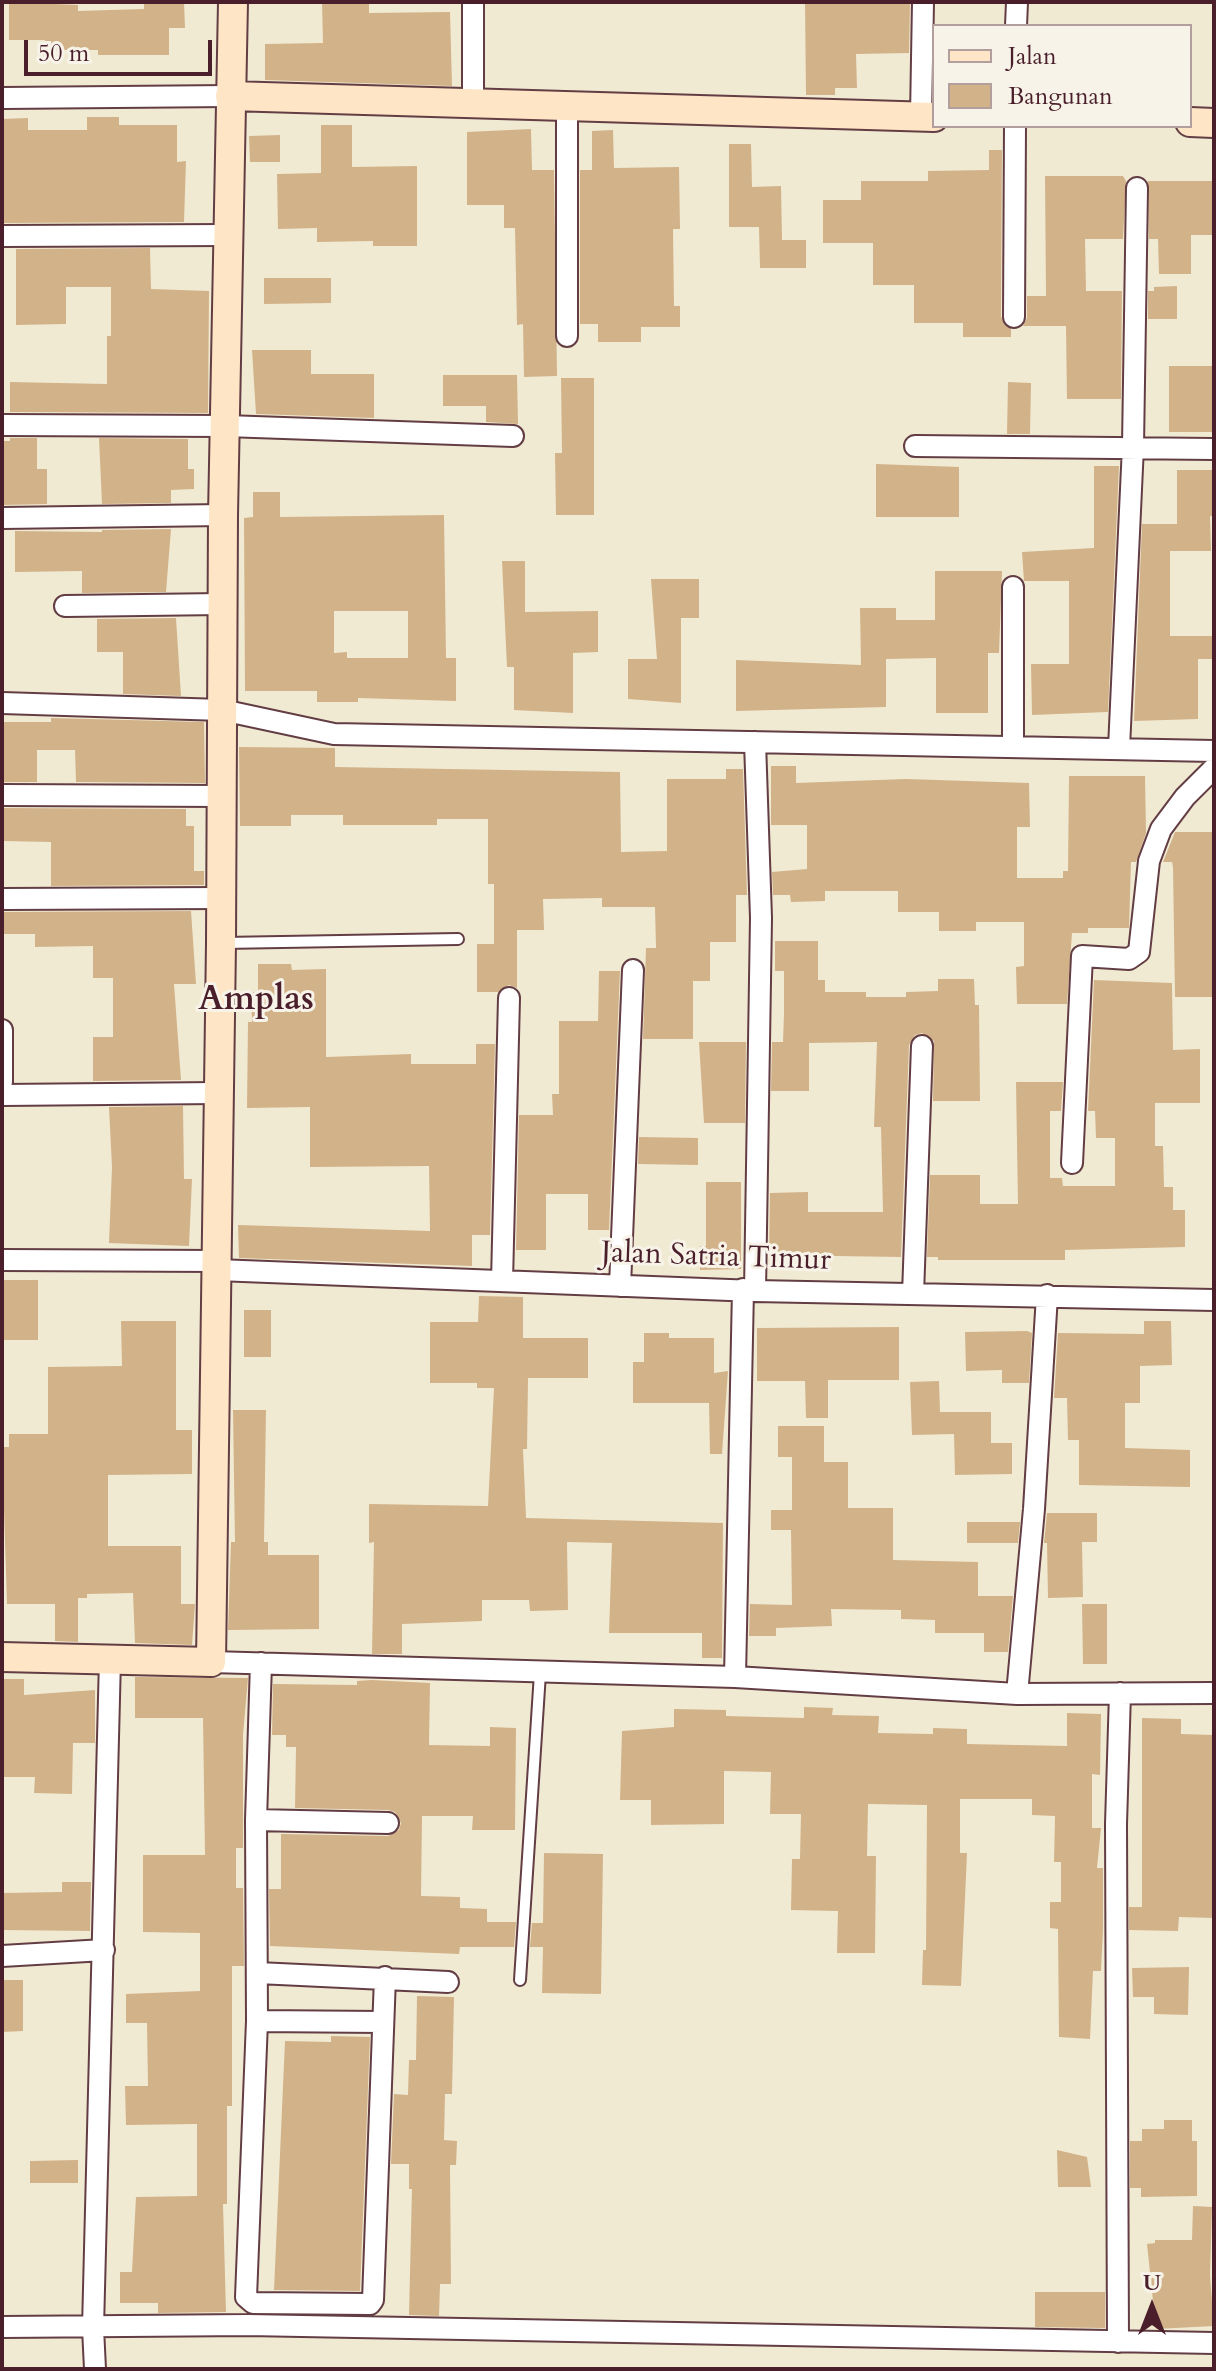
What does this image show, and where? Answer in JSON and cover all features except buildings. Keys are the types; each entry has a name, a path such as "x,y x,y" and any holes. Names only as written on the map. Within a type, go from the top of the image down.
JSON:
{"street":[{"path":"211,1662 221,943 223,515 233,2"},
{"path":"473,2 473,104"},
{"path":"2,98 230,96 927,116 923,2"},
{"path":"1016,24 1017,2"},
{"path":"567,107 567,336"},
{"path":"1192,122 1214,123"},
{"path":"1014,317 1015,128"},
{"path":"1119,748 1133,446 1137,188"},
{"path":"2,236 227,235"},
{"path":"2,425 226,426 513,436"},
{"path":"915,446 1214,449"},
{"path":"2,518 223,515"},
{"path":"1013,587 1013,745"},
{"path":"65,606 222,604"},
{"path":"2,703 222,710 334,734 1214,751"},
{"path":"735,1677 761,918 755,742"},
{"path":"1072,1163 1082,956 1129,959 1139,952 1149,861 1161,829 1185,797 1214,768"},
{"path":"2,795 222,796"},
{"path":"2,899 221,898"},
{"path":"620,1286 633,970"},
{"path":"502,1281 509,998"},
{"path":"2,1030 2,1082"},
{"path":"913,1294 922,1046"},
{"path":"2,1095 218,1093"},
{"name":"Jalan Satria Timur","path":"2,1260 217,1265 620,1286 1214,1300"},
{"path":"1017,1694 1034,1509 1047,1295"},
{"path":"2,1657 735,1677 1017,1694 1214,1693"},
{"path":"95,2369 93,2328 110,1659"},
{"path":"261,1663 256,1820 257,2021 246,2297 253,2303 370,2304 375,2295 385,1977"},
{"path":"1118,2342 1116,1824 1120,1693"},
{"path":"256,1820 388,1823"},
{"path":"2,1956 104,1950"},
{"path":"258,1973 448,1982"},
{"path":"257,2021 383,2022"},
{"path":"2,2327 248,2325 1214,2343"}],"lane":[{"path":"221,943 458,939"},
{"path":"520,1980 540,1673"}],"district":[{"name":"Amplas","path":"256,1001"}]}
